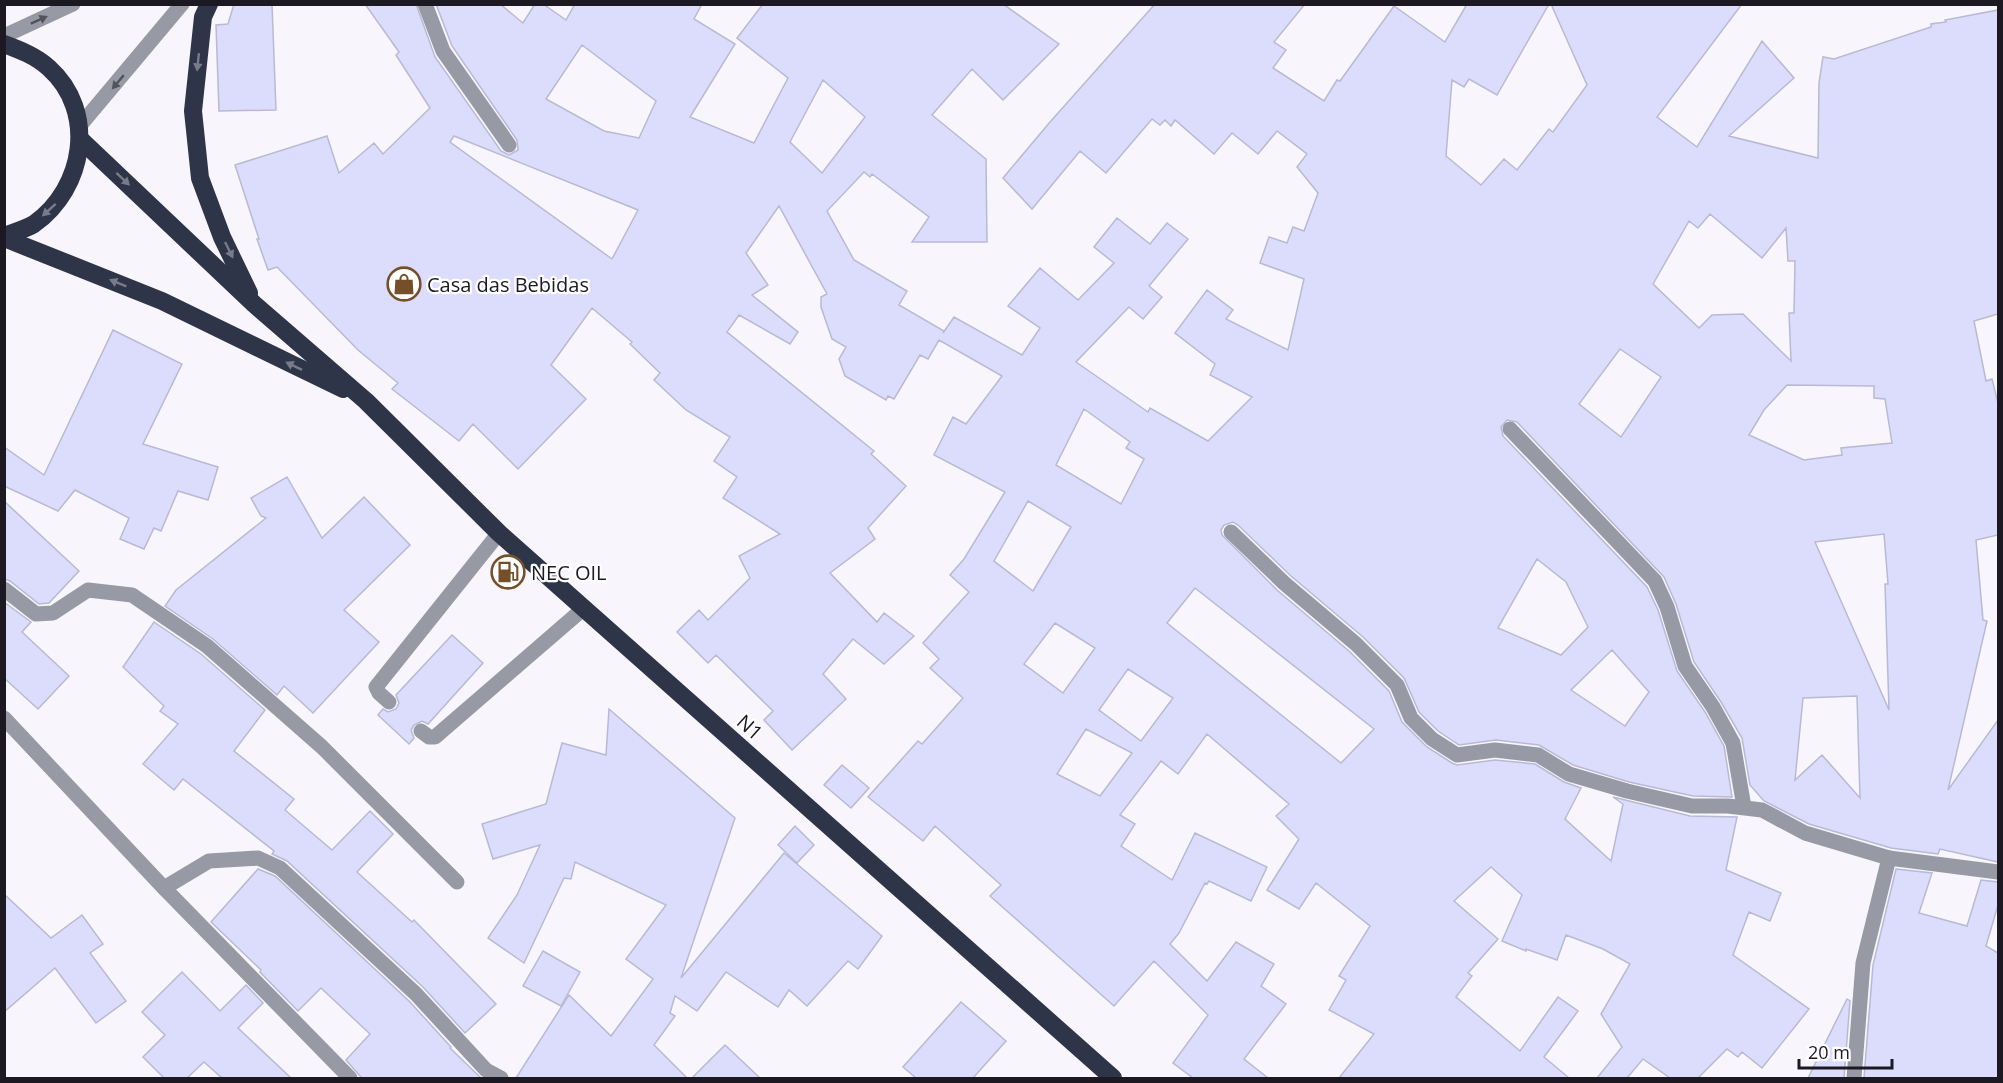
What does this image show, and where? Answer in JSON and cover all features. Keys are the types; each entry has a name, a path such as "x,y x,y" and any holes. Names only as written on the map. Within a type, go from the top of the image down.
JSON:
{"highway":[{"path":"209,4 203,17 193,111 200,178 222,237 254,304"},
{"path":"4,44 28,53 50,68 66,89 76,113 79,134 75,173 58,202 33,225 4,237"},
{"path":"79,134 254,304 366,400"},
{"path":"4,237 162,301 366,400"},
{"name":"N1","path":"366,400 499,533 1113,1078"}],"street":[{"path":"4,36 73,4"},
{"path":"79,134 182,4"},
{"path":"425,4 443,51 509,145"},
{"path":"1510,429 1655,581 1667,607 1685,666 1713,706 1733,743 1744,807"},
{"path":"1231,532 1284,583 1373,660 1397,685 1411,718 1432,739 1457,755 1495,750 1538,755 1569,774 1626,791 1692,806 1744,807 1762,810 1805,833 1889,858 1998,872"},
{"path":"390,702 378,693 376,687 499,533"},
{"path":"4,589 36,614 53,614 88,590 132,595 207,646 322,747 457,882"},
{"path":"422,730 429,736 435,737 583,609"},
{"path":"4,718 164,888 350,1078"},
{"path":"164,888 209,861 258,858 280,868 416,994 486,1070 501,1078"},
{"path":"1854,1078 1863,963 1889,858"}],"building":[{"path":"234,4 272,4 276,110 219,111 216,25 228,24"},
{"path":"365,4 416,4 435,57 501,151 509,155 518,150 517,140 452,46 436,4 500,4 523,23 535,4 543,4 566,20 575,4 702,4 694,19 735,44 690,117 754,143 788,78 737,38 763,4 1003,4 1059,44 1003,100 972,69 932,115 986,159 987,242 912,242 929,217 872,174 870,177 864,172 827,211 854,260 907,291 899,305 944,331 943,333 954,317 1022,355 1040,328 1008,306 1040,268 1078,300 1114,263 1094,247 1117,218 1150,244 1167,223 1188,239 1149,286 1162,297 1143,319 1129,307 1076,362 1148,412 1150,408 1208,441 1252,397 1210,375 1215,364 1175,333 1207,290 1233,310 1226,319 1288,350 1304,279 1260,263 1269,237 1287,243 1293,227 1304,231 1318,193 1297,167 1307,154 1277,131 1258,154 1232,133 1214,154 1175,120 1171,126 1165,120 1160,125 1152,119 1106,173 1080,151 1032,209 1003,178 1155,4 1305,4 1274,42 1286,50 1273,68 1324,101 1337,80 1340,81 1394,6 1445,42 1467,4 1549,4 1497,95 1469,79 1464,87 1452,80 1446,156 1481,185 1504,159 1517,170 1549,129 1553,132 1587,85 1551,4 1742,4 1657,117 1697,147 1762,41 1794,78 1729,136 1818,158 1819,83 1823,57 1834,59 1931,27 1931,24 1998,10 1998,314 1974,321 1986,381 1992,379 1998,403 1998,535 1976,540 1983,620 1987,621 1948,790 1998,720 1998,862 1940,849 1938,854 1891,848 1809,824 1764,801 1750,785 1742,738 1694,662 1676,604 1664,577 1517,422 1507,420 1501,427 1503,436 1647,587 1658,610 1677,671 1705,712 1724,746 1732,797 1693,796 1629,782 1573,765 1539,745 1496,740 1459,745 1438,731 1419,712 1404,678 1363,637 1291,576 1238,525 1233,522 1224,525 1221,530 1222,535 1277,590 1349,651 1389,691 1402,722 1427,747 1457,765 1495,760 1535,764 1564,782 1581,788 1565,819 1611,861 1623,804 1613,797 1690,816 1737,817 1726,870 1781,893 1770,921 1749,912 1733,955 1809,1009 1762,1068 1742,1052 1738,1057 1727,1049 1698,1078 1670,1078 1643,1059 1627,1078 1597,1078 1622,1047 1601,1014 1630,964 1603,949 1566,935 1557,960 1502,941 1522,895 1491,867 1454,901 1498,939 1468,973 1472,976 1456,997 1520,1051 1558,997 1578,1011 1544,1057 1569,1078 1339,1078 1374,1034 1329,1010 1346,980 1339,976 1370,926 1316,883 1299,909 1267,890 1299,839 1276,816 1289,804 1207,734 1178,774 1161,761 1120,815 1135,824 1121,846 1172,880 1195,833 1267,867 1251,901 1209,881 1205,883 1179,933 1170,944 1207,981 1236,942 1274,964 1261,986 1286,1004 1244,1059 1268,1078 1193,1078 1173,1063 1208,1015 1154,961 1114,1006 990,896 1001,885 935,826 923,841 868,797 918,741 922,744 963,698 930,668 939,659 923,643 969,592 950,575 964,559 1005,492 934,455 953,417 966,424 1002,376 939,340 928,359 920,355 894,399 888,396 886,400 845,376 839,359 846,347 832,339 821,307 821,297 827,294 779,206 746,253 768,285 752,295 798,332 790,344 739,315 727,332 874,451 871,454 906,486 868,528 875,539 830,573 877,622 884,613 914,636 884,664 853,639 823,674 846,699 792,750 764,720 773,711 716,655 708,663 677,632 699,610 708,620 750,578 739,556 780,534 723,498 737,477 714,461 730,437 686,410 654,380 660,373 630,344 632,342 592,308 551,365 586,399 518,469 473,424 459,441 392,389 398,383 358,350 277,267 268,270 235,165 327,136 339,173 374,143 383,154 430,108 396,55 399,52","holes":["582,45 656,101 639,138 604,131 546,99","823,80 865,117 822,173 790,142","454,136 638,210 612,259 450,142","1710,214 1762,258 1786,228 1788,261 1795,261 1794,313 1789,313 1791,361 1743,314 1712,315 1699,328 1653,284 1689,221 1698,228","1620,349 1661,377 1621,437 1579,404","1787,385 1874,386 1874,398 1885,399 1892,443 1841,448 1842,455 1804,460 1749,435 1764,410","1084,409 1130,442 1126,448 1144,459 1121,504 1056,465","1028,501 1071,527 1033,591 994,561","1884,534 1888,584 1885,584 1889,710 1815,542","1537,559 1566,582 1588,627 1561,655 1498,628","1195,588 1374,729 1341,763 1167,623","1055,623 1095,648 1063,693 1024,664","1612,650 1649,692 1625,726 1571,690","1128,669 1173,698 1141,741 1099,710","1857,696 1860,798 1822,755 1795,780 1803,698","1086,729 1132,753 1100,796 1057,774"]},
{"path":"113,330 182,364 143,444 218,467 208,500 178,491 161,531 154,528 144,549 120,539 129,518 75,490 58,511 4,486 4,447 44,475"},
{"path":"287,477 322,538 364,497 410,545 344,610 379,642 313,713 284,686 277,695 213,639 165,606 176,590 266,518 261,516 251,498"},
{"path":"4,501 79,571 49,603 39,604 10,581 4,579"},
{"path":"4,602 31,622 22,632 69,676 38,709 4,678"},
{"path":"154,622 201,654 265,710 234,751 294,799 285,810 332,850 370,811 393,834 357,872 412,922 414,920 496,1004 465,1033 423,987 287,861 272,854 274,851 183,779 174,790 143,764 178,724 160,711 164,706 123,667"},
{"path":"452,635 483,663 428,724 422,721 414,725 411,730 414,738 409,744 378,715 383,709 388,712 396,709 399,703 396,695"},
{"path":"609,709 735,818 681,978 784,853 882,936 858,969 848,961 807,1006 789,990 778,1007 726,972 697,1011 675,996 670,1013 675,1016 654,1045 687,1078 516,1078 569,995 611,1036 653,979 626,959 666,905 575,862 571,879 564,878 524,963 488,938 517,895 540,845 493,859 482,824 546,804 562,743 606,755"},
{"path":"842,765 869,788 851,808 824,785"},
{"path":"795,826 814,845 797,863 778,845"},
{"path":"258,869 275,876 409,1001 450,1048 481,1078 362,1078 346,1060 370,1034 321,988 298,1011 260,972 261,970 211,922"},
{"path":"1896,869 1932,873 1919,913 1967,926 1981,880 1998,882 1998,905 1986,946 1998,953 1998,1078 1864,1078 1873,965"},
{"path":"4,894 51,938 82,915 103,944 90,953 126,1001 96,1023 55,968 4,1012"},
{"path":"543,951 580,972 561,1006 523,986"},
{"path":"182,972 220,1011 246,985 263,1003 238,1028 291,1078 222,1078 204,1062 187,1078 164,1078 143,1057 165,1035 142,1012"},
{"path":"1847,999 1850,1001 1844,1078 1808,1078"},
{"path":"961,1002 1006,1041 973,1078 916,1078 903,1067"},
{"path":"725,1045 760,1078 692,1078"}],"place":[{"name":"Casa das Bebidas","path":"404,284"},
{"name":"NEC OIL","path":"508,572"}]}
